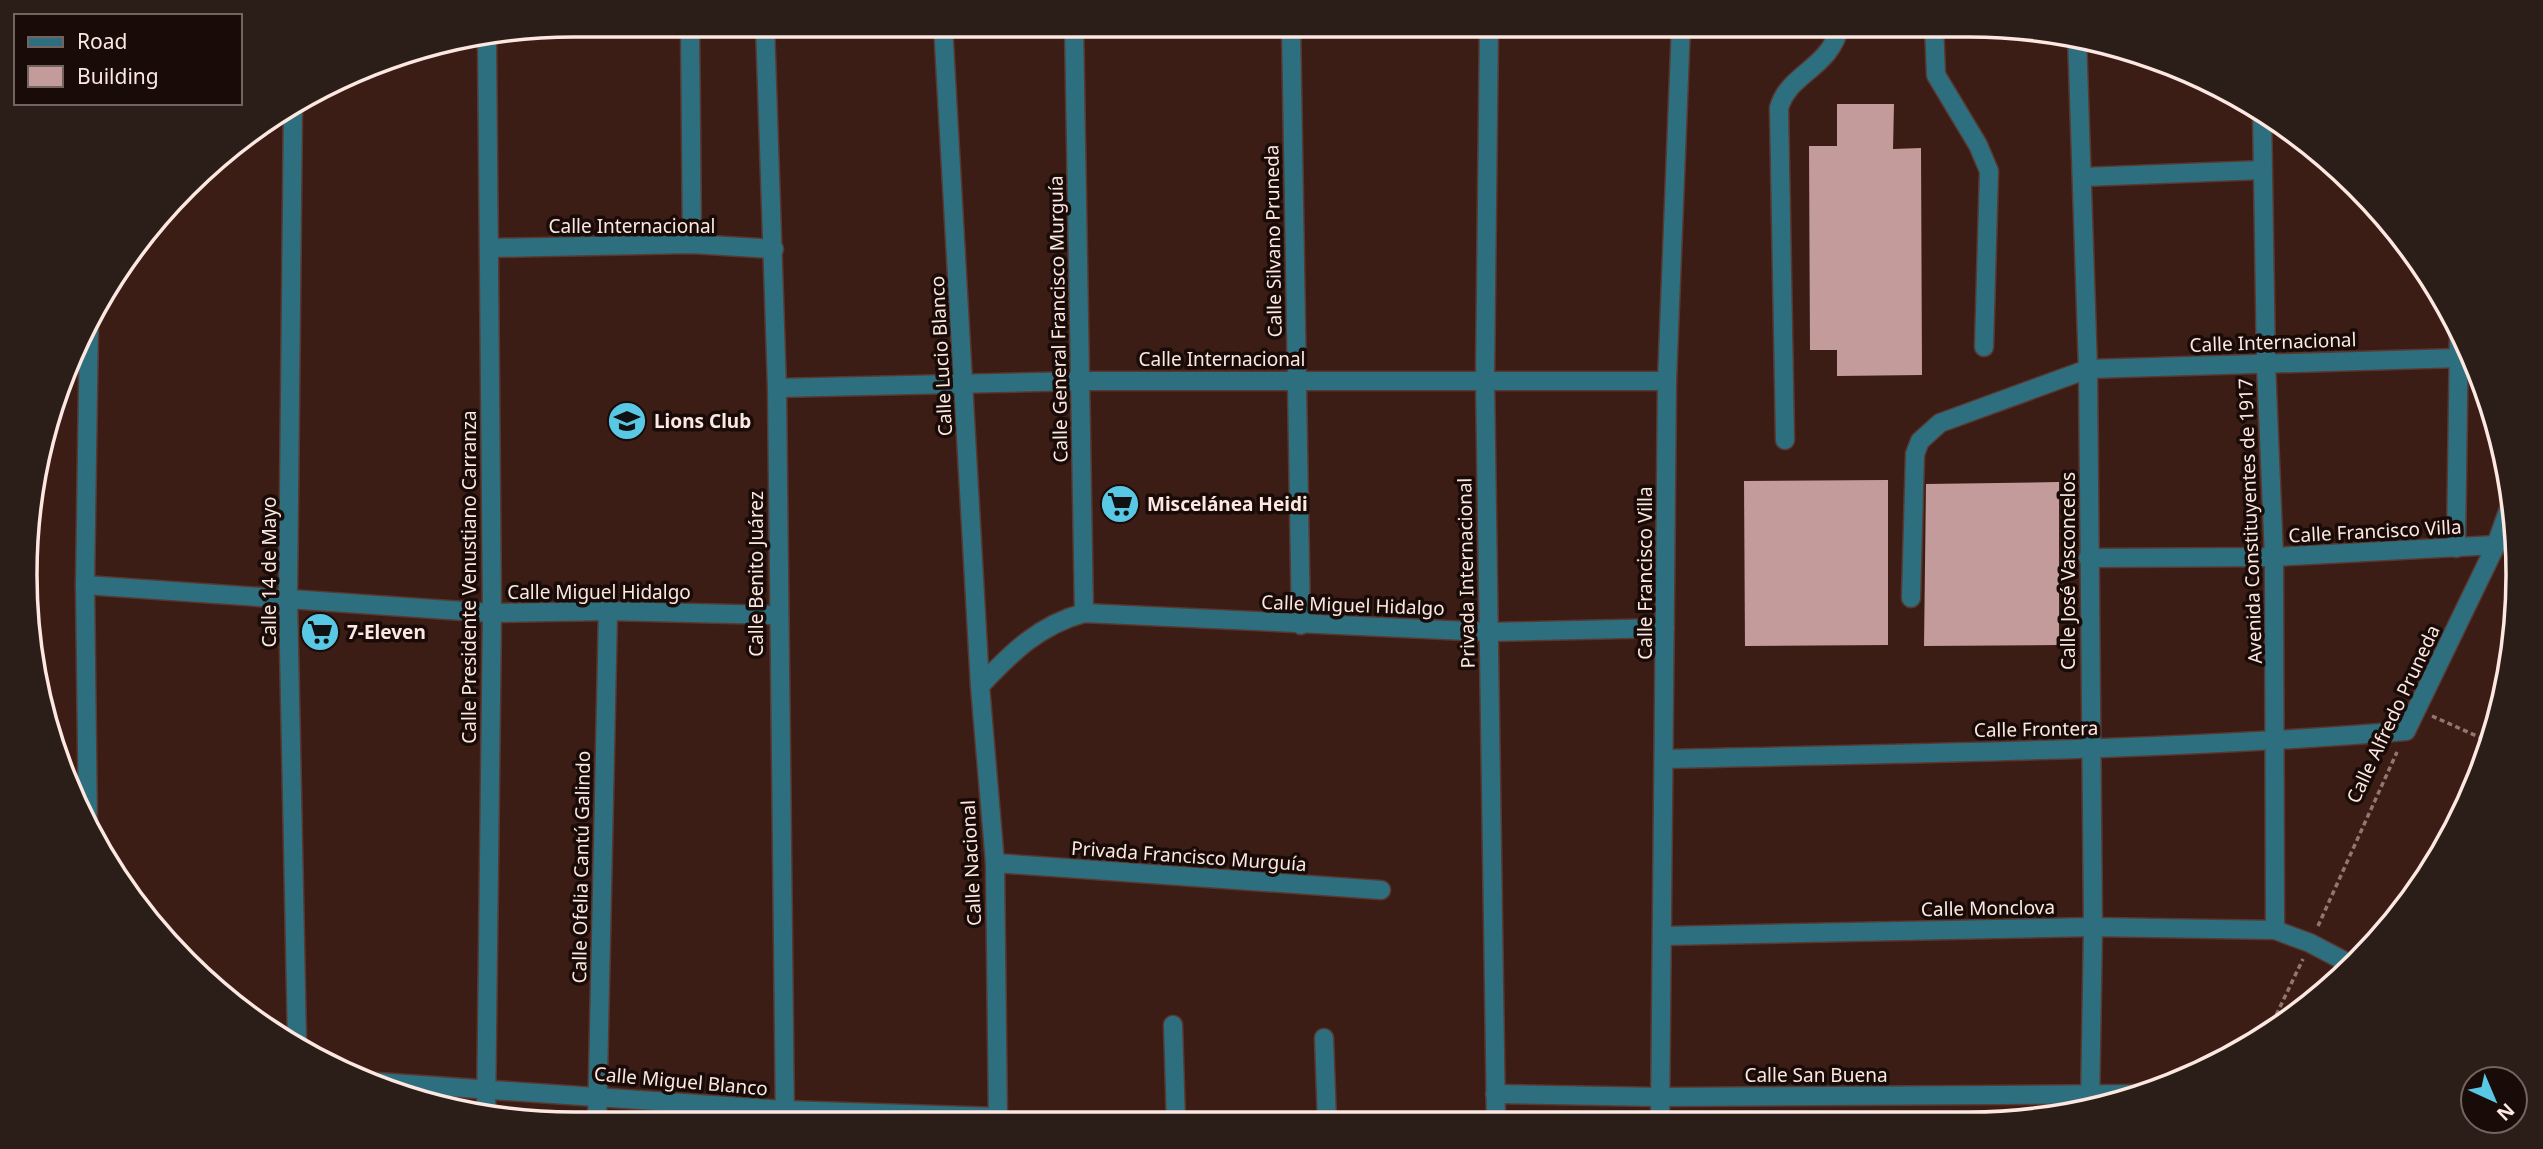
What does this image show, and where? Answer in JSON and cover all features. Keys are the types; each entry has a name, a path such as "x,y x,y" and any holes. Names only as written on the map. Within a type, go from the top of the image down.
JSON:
{"street":[{"path":"690,37 692,244"},
{"name":"Calle Benito Juárez","path":"766,37 777,388 777,615 785,1112"},
{"name":"Calle Lucio Blanco","path":"944,37 979,686"},
{"name":"Calle General Francisco Murguía","path":"1074,37 1084,613"},
{"name":"Calle Silvano Pruneda","path":"1292,37 1301,625"},
{"name":"Privada Internacional","path":"1489,37 1485,379 1496,1112"},
{"name":"Calle Francisco Villa","path":"1660,1112 1664,936 1667,381 1680,37"},
{"path":"1785,440 1779,108 1789,90 1830,53 1836,37"},
{"path":"1935,37 1936,75 1978,145 1989,171 1984,347"},
{"name":"Calle Presidente Venustiano Carranza","path":"486,1105 492,613 487,44"},
{"name":"Calle José Vasconcelos","path":"2078,48 2084,177 2088,369 2093,927 2090,1098"},
{"name":"Calle 14 de Mayo","path":"293,117 288,598 298,1035"},
{"name":"Avenida Constituyentes de 1917","path":"2262,124 2277,741 2275,930"},
{"path":"2084,177 2262,170"},
{"name":"Calle Internacional","path":"490,248 692,244 774,249"},
{"path":"88,802 85,585 89,345"},
{"path":"2456,548 2459,358"},
{"name":"Calle Internacional","path":"1911,598 1915,454 1920,440 1940,423 2088,369 2459,358"},
{"name":"Calle Internacional","path":"777,388 1081,381 1667,381"},
{"name":"Calle Alfredo Pruneda","path":"2406,731 2496,545 2504,524"},
{"name":"Calle Francisco Villa","path":"2088,558 2274,557 2496,545"},
{"name":"Calle Miguel Hidalgo","path":"85,585 492,613 608,611 777,615"},
{"name":"Calle Ofelia Cantú Galindo","path":"597,1112 608,611"},
{"name":"Calle Miguel Hidalgo","path":"979,686 1012,652 1042,629 1084,613 1488,632 1665,628"},
{"name":"Calle Nacional","path":"979,686 995,863 998,1112"},
{"name":"Calle Frontera","path":"1665,759 2090,750 2277,741 2406,731"},
{"name":"Privada Francisco Murguía","path":"995,863 1381,890"},
{"name":"Calle Monclova","path":"1664,936 2093,927 2275,930 2310,943 2343,960"},
{"path":"1173,1026 1176,1112"},
{"path":"1324,1038 1327,1112"},
{"name":"Calle Miguel Blanco","path":"399,1083 597,1095 742,1112"},
{"name":"Calle San Buena","path":"1495,1094 2078,1101"}],"path":[{"path":"2417,710 2481,738"},
{"name":"Calle Alfredo Pruneda","path":"2276,1016 2406,731"}],"building":[{"path":"1837,104 1894,104 1893,149 1921,148 1922,375 1837,376 1837,350 1810,350 1809,146 1837,146"},
{"path":"1888,480 1888,645 1745,646 1744,481"},
{"path":"2059,482 2059,645 1924,646 1926,484"}],"place":[{"name":"Lions Club","path":"627,421"},
{"name":"Miscelánea Heidi","path":"1120,504"},
{"name":"7-Eleven","path":"320,632"}]}
